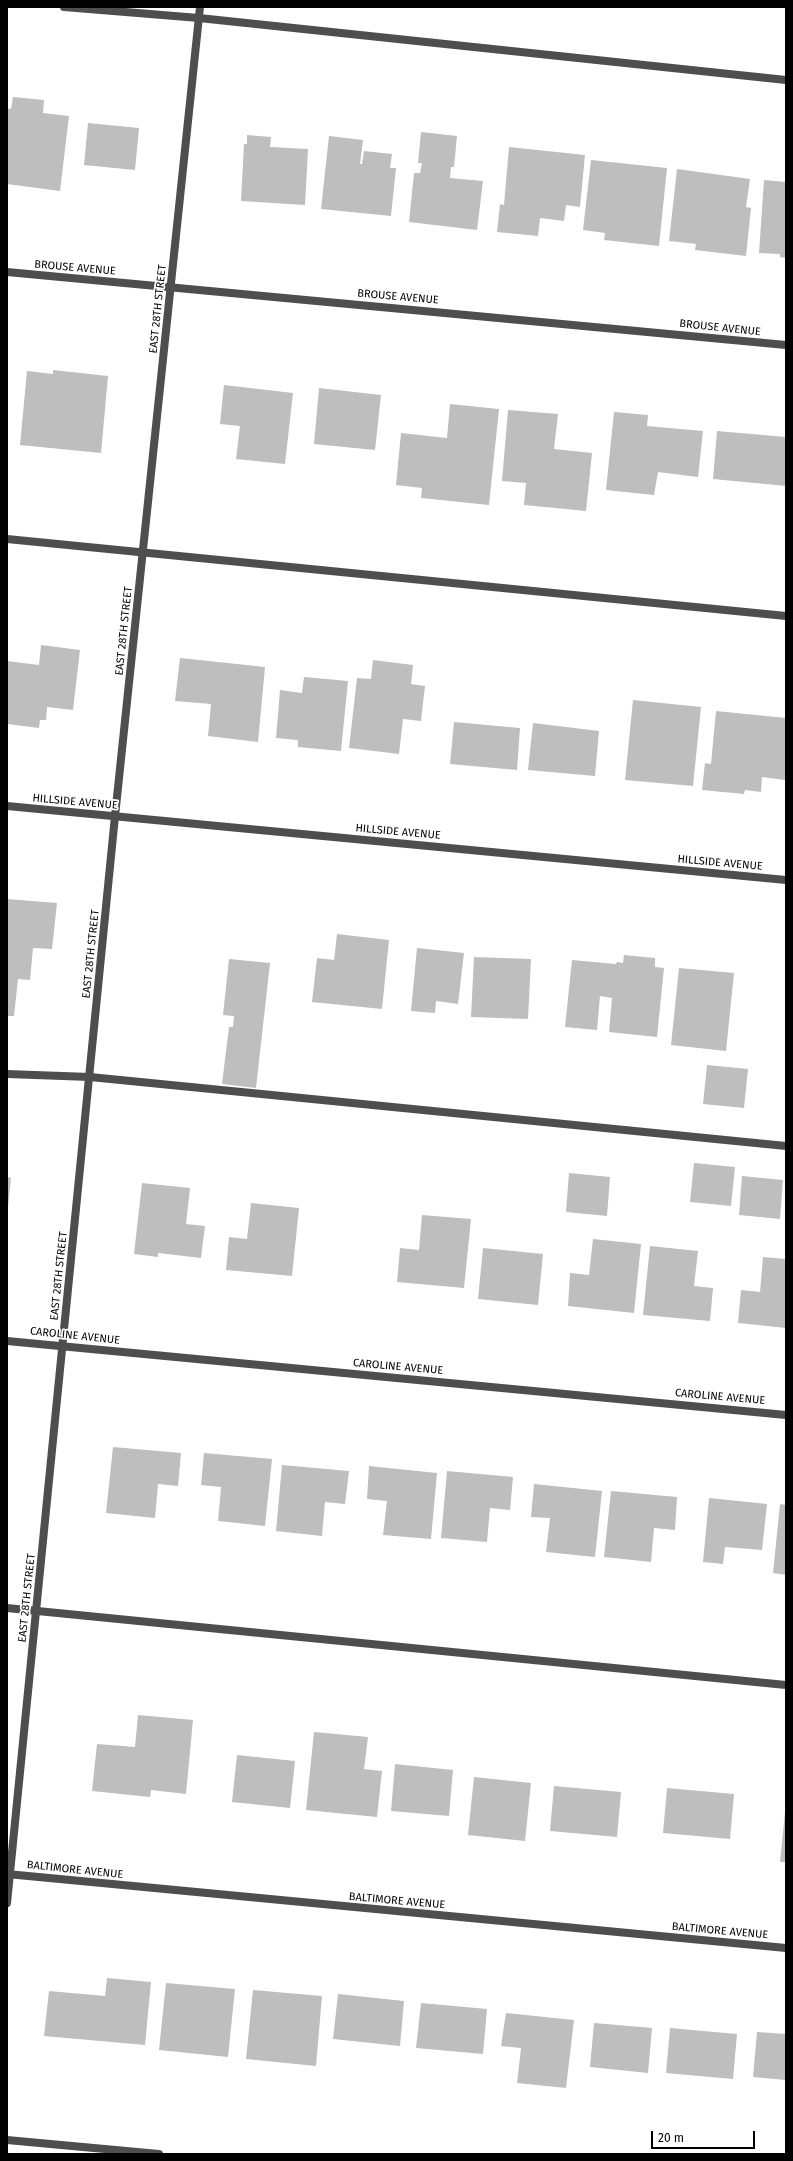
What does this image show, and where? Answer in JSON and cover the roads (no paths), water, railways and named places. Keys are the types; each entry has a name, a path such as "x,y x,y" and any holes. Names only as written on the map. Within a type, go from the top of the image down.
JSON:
{"street":[{"path":"64,7 199,18 786,80"},
{"name":"EAST 28TH STREET","path":"7,1903 8,1874 37,1610 115,816 200,7"},
{"name":"BROUSE AVENUE","path":"7,272 786,345"},
{"path":"7,539 786,616"},
{"name":"HILLSIDE AVENUE","path":"7,806 786,880"},
{"path":"7,1074 90,1077 786,1146"},
{"name":"CAROLINE AVENUE","path":"7,1341 786,1415"},
{"path":"7,1608 786,1685"},
{"name":"BALTIMORE AVENUE","path":"8,1874 786,1948"},
{"path":"7,2140 159,2154"}]}
